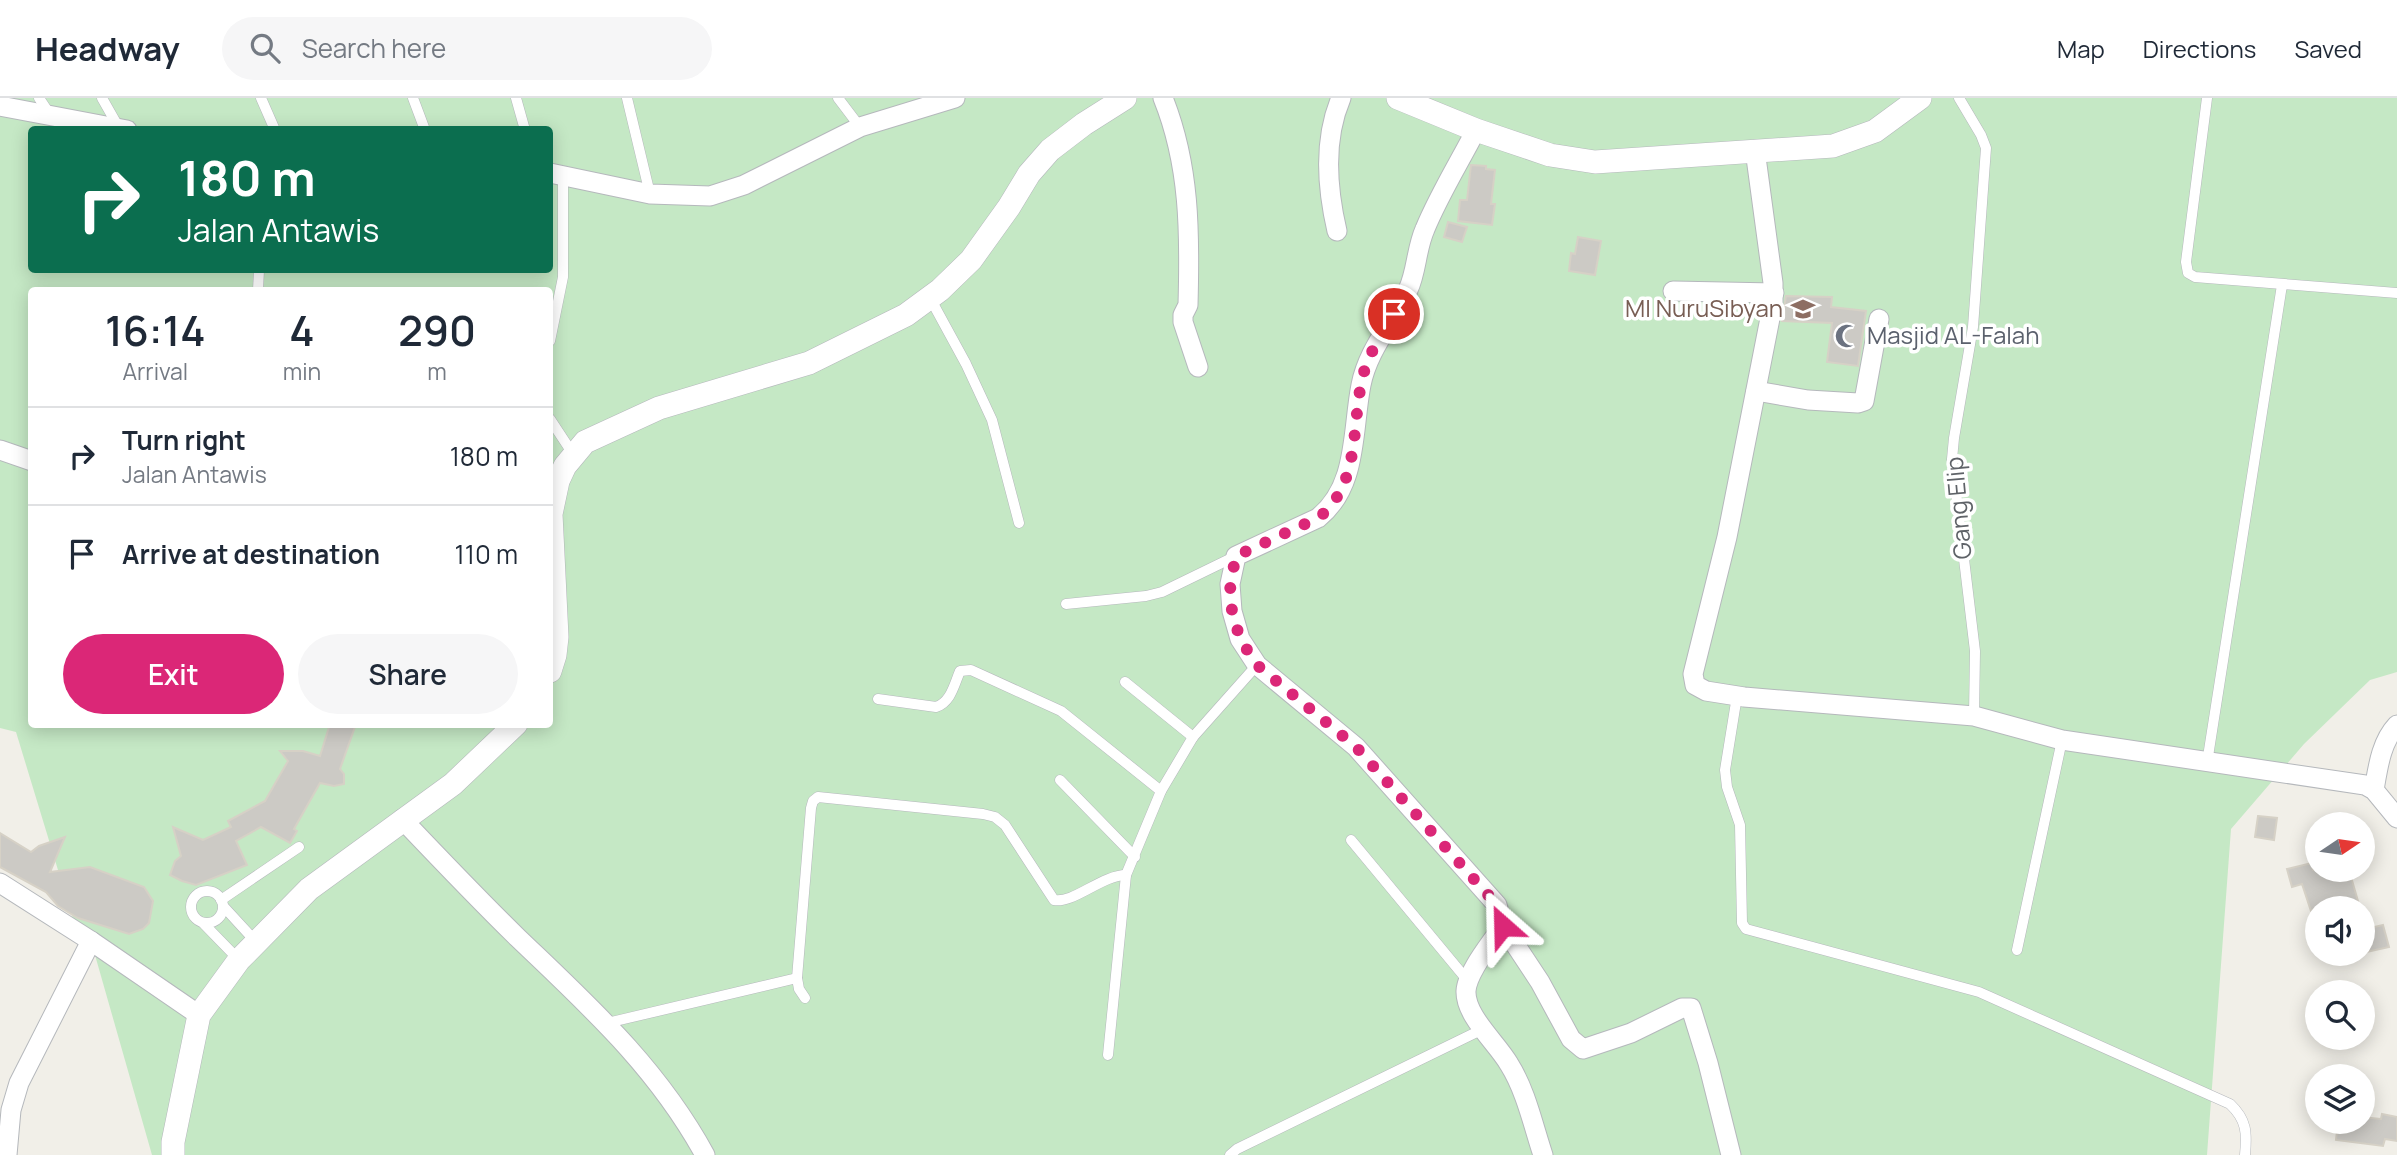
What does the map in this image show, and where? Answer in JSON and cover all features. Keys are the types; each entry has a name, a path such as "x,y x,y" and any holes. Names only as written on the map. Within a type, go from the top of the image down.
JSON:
{"street":[{"path":"556,174 650,194 710,196 744,184 860,127 955,98"},
{"path":"553,505 558,481 573,454 594,436 659,408 808,363 906,315 930,298 971,260 1029,174 1050,150 1125,98"},
{"path":"1163,98 1178,139 1186,187 1188,305 1183,322 1198,367"},
{"path":"1337,231 1328,176 1332,135 1341,98"},
{"path":"1398,98 1476,130 1550,155 1595,162 1833,146 1875,131 1920,98"},
{"path":"0,106 105,126"},
{"path":"1476,130 1424,229 1415,270 1406,295 1367,363 1349,468 1338,497 1330,509 1318,518 1236,556 1230,584 1232,611 1240,639 1257,665 1356,747 1497,905 1503,926 1540,982 1571,1039 1583,1049 1631,1033 1682,1008 1691,1008 1731,1155"},
{"path":"1755,150 1774,293 1727,537 1693,674 1693,682 1698,688 1737,696 1974,716 2062,740 2365,785 2374,790 2397,818"},
{"path":"1673,291 1774,293"},
{"path":"1756,391 1808,400 1858,403 1864,401 1879,319"},
{"path":"0,450 28,460"},
{"path":"553,588 556,637 553,661"},
{"path":"2374,790 2378,763 2387,739 2397,725"},
{"path":"173,1155 173,1142 199,1015 239,960 309,889 453,784 512,728"},
{"path":"402,820 483,904 607,1023 663,1087 686,1120 705,1155"},
{"path":"0,883 199,1015"},
{"path":"1503,926 1468,981 1467,1001 1483,1029 1515,1073 1543,1155"},
{"path":"7,1155 11,1110 19,1083 91,941"}],"lane":[{"path":"39,98 51,117"},
{"path":"102,98 121,126"},
{"path":"261,98 273,126"},
{"path":"413,98 424,126"},
{"path":"516,98 524,126"},
{"path":"626,98 650,194"},
{"path":"838,98 860,127"},
{"name":"Gang Elip","path":"1959,98 1986,148 1973,327 1952,459 1975,651 1974,716"},
{"path":"2207,98 2186,262 2188,272 2195,277 2397,293"},
{"path":"553,326 563,278 556,174"},
{"path":"2207,763 2282,285"},
{"path":"930,298 966,364 992,420 1019,523"},
{"path":"553,424 573,454"},
{"path":"1066,604 1162,592 1236,556"},
{"path":"1108,1055 1126,875 1161,791 1193,737 1257,665"},
{"path":"878,699 936,707 943,705 960,671 971,670 1061,711 1161,791"},
{"path":"1125,682 1193,737"},
{"path":"1737,696 1725,770 1727,787 1740,825 1742,923 1746,929 1979,992 2230,1104 2241,1115 2247,1131 2245,1155"},
{"path":"2017,950 2062,740"},
{"path":"1060,780 1135,857"},
{"path":"805,998 799,989 797,978 811,808 818,797 995,817 1005,825 1054,900 1065,899 1109,878 1126,875"},
{"path":"1351,840 1468,981"},
{"path":"222,904 299,847"},
{"path":"239,960 193,914 193,900 197,895 204,891 217,895 256,942"},
{"path":"204,924 222,914 222,904"},
{"path":"607,1023 797,978"},
{"path":"1230,1155 1249,1143 1483,1029"}],"green space":[{"path":"0,98 2397,98 2397,672 2370,680 2304,744 2231,829 2207,1155 152,1155 91,941 72,916 16,732 0,728"}],"building":[{"path":"1471,165 1495,170 1491,204 1495,204 1492,225 1458,221 1460,200 1467,200"},
{"path":"1448,222 1467,227 1462,242 1444,237"},
{"path":"1578,237 1601,241 1595,275 1569,271 1571,253 1575,254"},
{"path":"1786,296 1832,297 1831,307 1866,311 1858,366 1827,362 1832,323 1782,321"},
{"path":"329,728 355,728 340,769 344,774 344,784 334,786 320,783 294,829 297,831 290,843 261,827 236,841 247,865 196,885 170,875 175,861 181,856 173,827 203,840 231,827 228,821 265,801 288,761 280,751 303,751 320,756"},
{"path":"2258,816 2277,818 2274,840 2255,837"},
{"path":"0,833 31,852 39,846 65,837 50,872 90,867 144,887 153,901 149,923 143,929 129,934 78,918 58,906 46,892 0,867"},
{"path":"2305,865 2305,882 2352,882 2357,896 2306,896 2302,884 2292,887 2287,869"},
{"path":"2383,925 2389,947 2375,950 2375,927"},
{"path":"2382,1114 2397,1117 2397,1141 2385,1139 2383,1146 2336,1140 2337,1134 2375,1134 2375,1118 2381,1119"}],"place":[{"name":"MI NuruSibyan","path":"1803,309"},
{"name":"Masjid AL-Falah","path":"1847,336"}],"route":[{"path":"1394,314 1370,355 1364,372 1349,468 1338,497 1330,509 1318,518 1236,556 1230,584 1232,611 1240,639 1257,665 1356,747 1497,905 1503,926"}]}
